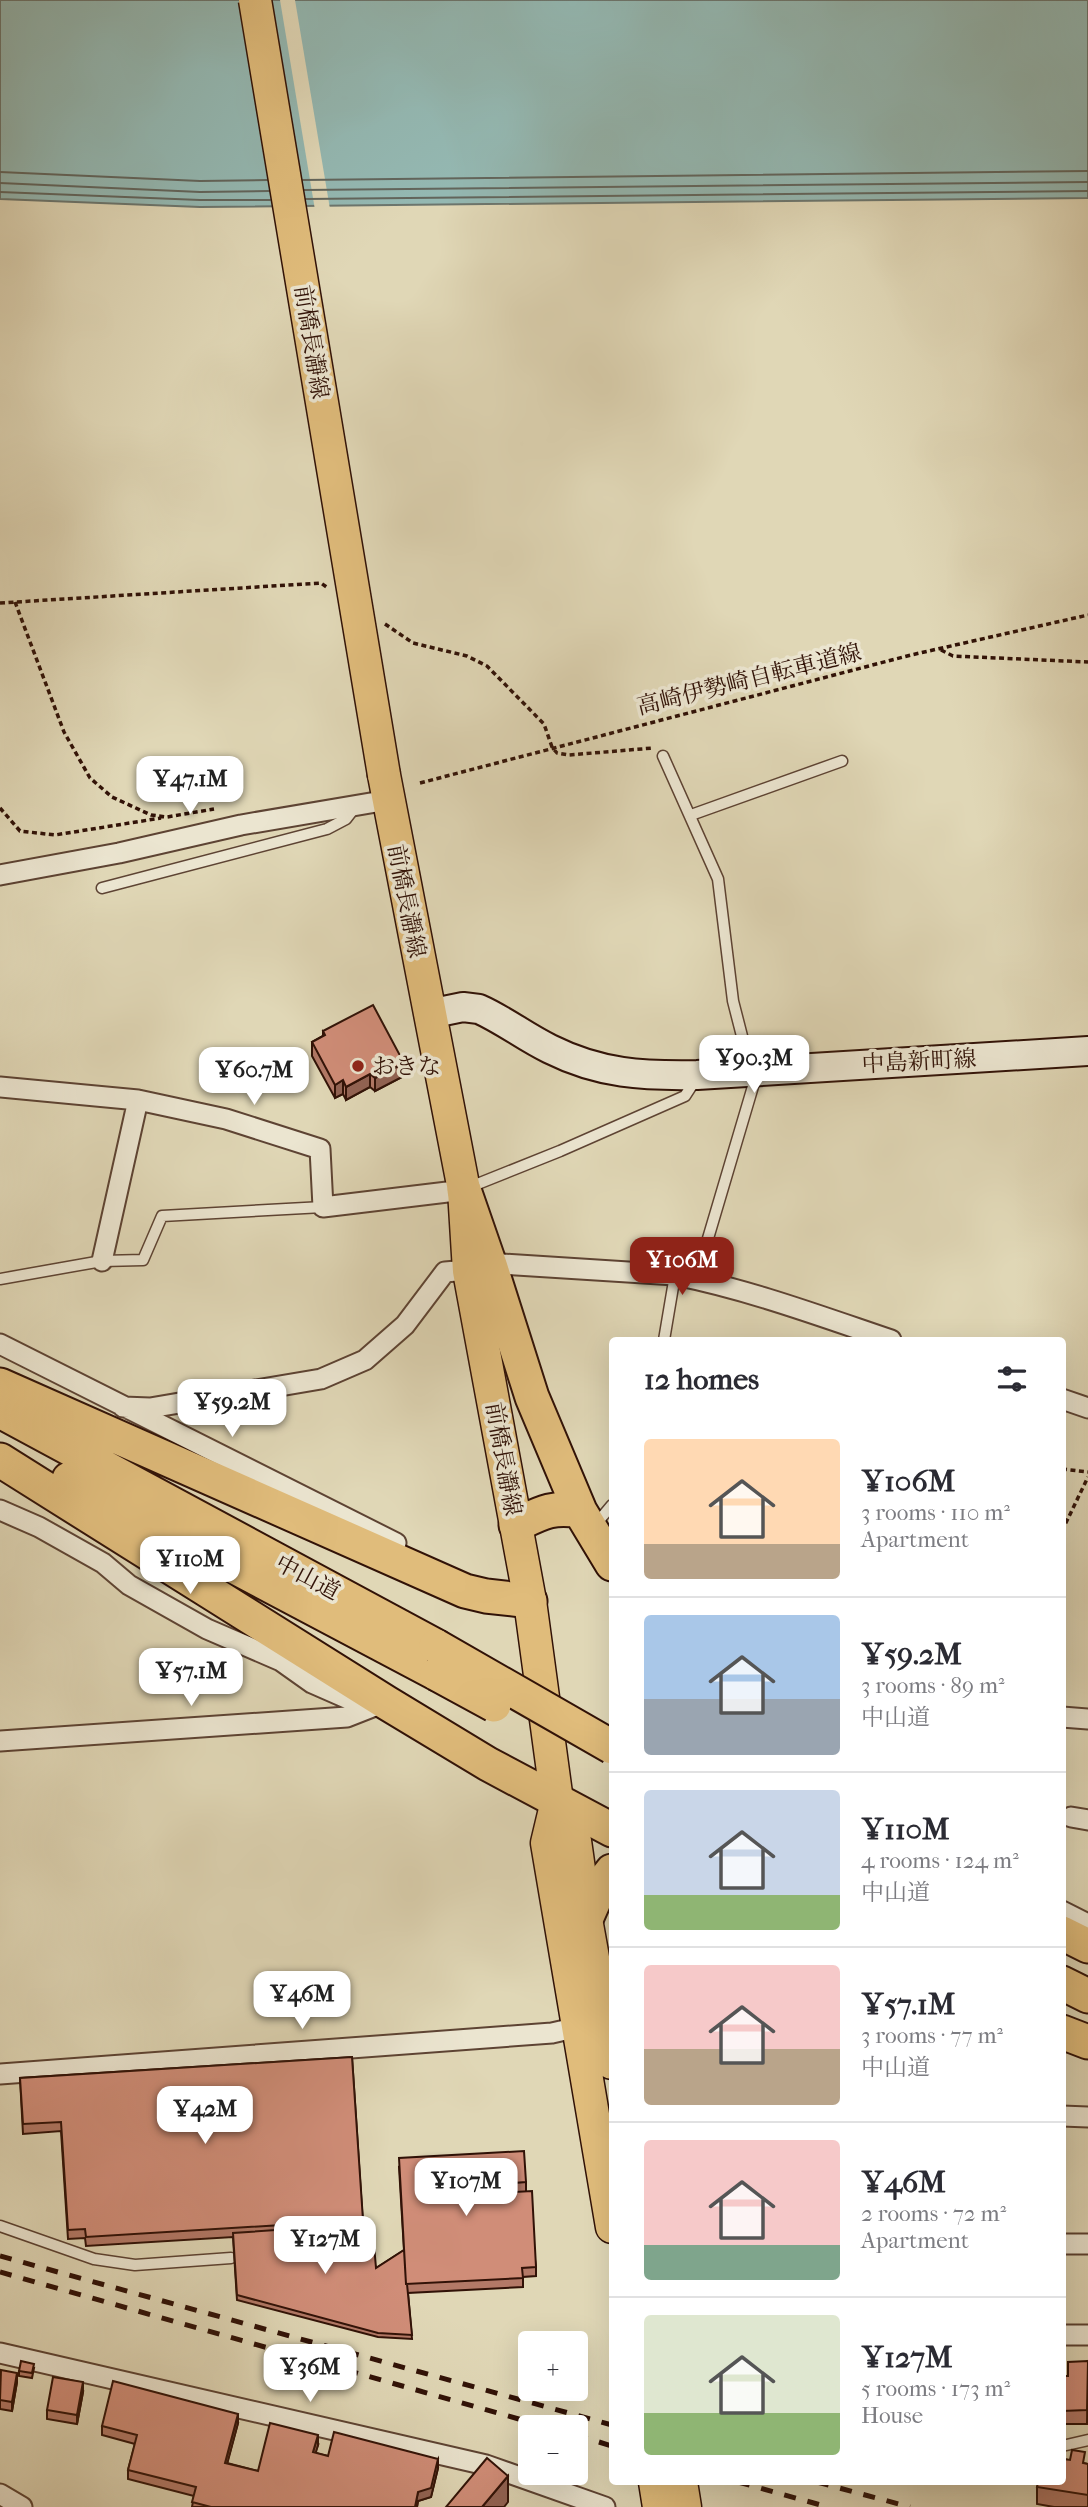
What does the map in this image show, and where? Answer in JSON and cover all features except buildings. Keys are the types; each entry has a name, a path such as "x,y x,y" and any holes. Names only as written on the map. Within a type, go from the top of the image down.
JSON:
{"highway":[{"path":"464,1190 480,1269 585,1520 609,1559"},
{"path":"0,1385 465,1591 530,1601"},
{"name":"中山道","path":"0,1411 437,1660 609,1769"},
{"name":"中山道","path":"0,1441 609,1746"},
{"path":"0,1460 378,1706 609,1828"},
{"path":"516,1525 548,1510 564,1508 585,1520"},
{"path":"586,1919 601,1885 609,1875"},
{"path":"1066,1935 1088,1946"},
{"path":"1066,1985 1088,1996"},
{"path":"1066,2009 1088,2019"},
{"path":"1066,2034 1088,2042"}],"main road":[{"name":"前橋長瀞線","path":"256,0 386,788 464,1190"},
{"name":"中島新町線","path":"429,1014 463,1007 479,1009 547,1048 605,1070 648,1076 1088,1051"},
{"name":"前橋長瀞線","path":"480,1269 557,1801 575,1841 599,2024 609,2180"},
{"name":"前橋長瀞線","path":"557,1801 547,1843 609,2054"},
{"path":"655,2485 659,2507"},
{"path":"681,2485 685,2507"}],"street":[{"path":"0,875 120,853 241,825 357,806 386,788"},
{"path":"0,1087 138,1100 226,1119 320,1149 323,1208 464,1190"},
{"path":"102,1261 138,1100"},
{"path":"123,1407 149,1408 321,1379 365,1360 405,1325 445,1272 502,1264 675,1275 696,1279 758,1294 882,1337"},
{"path":"1,1346 444,1567"},
{"path":"1066,1400 1088,1408"},
{"path":"0,1510 38,1527 103,1563 129,1585 207,1629 281,1661 312,1683 378,1706"},
{"path":"0,1741 348,1717 378,1706"},
{"path":"1066,1717 1088,1720"},
{"path":"1066,1913 1088,1924"},
{"path":"0,2074 552,2033 599,2024"},
{"path":"1066,2116 1088,2117"},
{"path":"1066,2244 1088,2244"},
{"path":"1066,2335 1088,2335"},
{"path":"0,2353 486,2465 604,2507"},
{"path":"471,2486 486,2465"},
{"path":"0,2494 22,2507"}],"lane":[{"path":"663,756 718,879 733,1001 754,1083 696,1279"},
{"path":"691,815 842,761"},
{"path":"102,888 327,829 346,819 357,806"},
{"path":"464,1190 685,1096 697,1075"},
{"path":"0,1279 102,1261 143,1260 162,1216 323,1208"},
{"path":"665,1337 675,1275"},
{"path":"585,1520 601,1521 609,1509"},
{"path":"0,2226 94,2259 135,2265 231,2258"},
{"path":"1066,2445 1088,2440"}],"path":[{"path":"0,603 321,583 333,590"},
{"path":"15,602 64,732 90,778 112,797 151,815 167,817"},
{"name":"高崎伊勢崎自転車道線","path":"420,783 940,649 1088,615"},
{"path":"379,620 414,643 467,656 487,666 544,724 552,747 557,753 569,755 642,747 657,748 663,756"},
{"path":"940,649 953,656 1088,662"},
{"path":"0,808 20,831 55,835 224,808"},
{"path":"1066,1470 1088,1475 1066,1522"}],"water":[{"path":"0,0 1088,0 1088,198 200,207 0,199"}],"pier":[{"path":"280,0 295,0 330,209 315,210"}],"railway":[{"path":"0,2256 609,2424"},
{"path":"0,2272 518,2419"},
{"path":"588,2439 609,2445"},
{"path":"749,2485 828,2507"},
{"path":"828,2485 910,2507"}],"place":[{"name":"おきな","path":"358,1066"}]}
